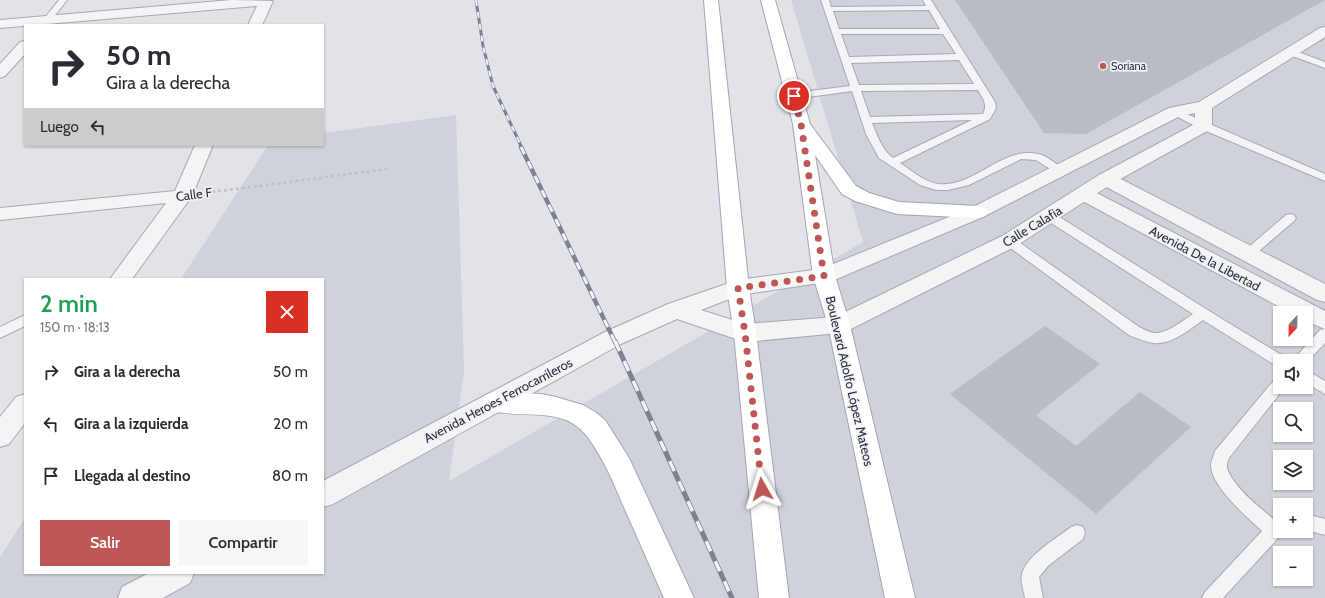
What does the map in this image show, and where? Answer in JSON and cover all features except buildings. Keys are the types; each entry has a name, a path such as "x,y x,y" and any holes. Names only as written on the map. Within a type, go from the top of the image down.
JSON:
{"main road":[{"path":"711,0 738,288 745,333 774,598"},
{"name":"Boulevard Adolfo López Mateos","path":"768,0 801,124 824,276 839,325 900,598"},
{"path":"801,124 848,190 880,204 897,208 942,212 978,212"},
{"path":"494,402 541,404 556,407 574,412 586,419 596,428 620,466 678,598"}],"street":[{"path":"0,24 45,23 266,1"},
{"path":"255,24 266,1"},
{"path":"824,276 978,212 1175,112 1204,106 1325,31"},
{"path":"0,73 24,46"},
{"path":"1203,126 1204,106"},
{"name":"Calle Calafia","path":"839,325 1010,241 1106,179 1203,126"},
{"path":"122,278 182,196 204,146"},
{"name":"Avenida De la Libertad","path":"1106,179 1325,294"},
{"name":"Avenida De la Libertad","path":"1084,194 1325,321"},
{"name":"Calle F","path":"0,214 182,196"},
{"name":"Avenida Heroes Ferrocarrileros","path":"324,494 613,338 676,310 738,288 824,276"},
{"path":"676,310 745,333 839,325"},
{"path":"0,436 24,405"},
{"path":"133,598 177,574"}],"lane":[{"path":"45,23 63,0"},
{"path":"892,163 987,117 991,108 990,102 930,4 827,5 866,120 876,144 883,156 892,163 924,184 936,187 965,183 1019,156 1033,156 1040,158 1059,170"},
{"path":"836,32 946,31"},
{"path":"1290,52 1325,65"},
{"path":"846,60 962,57"},
{"path":"794,96 855,88 981,87"},
{"path":"1175,112 1203,126 1325,178"},
{"path":"866,120 987,117"},
{"path":"1049,216 1202,314 1273,357"},
{"path":"1248,254 1290,218"},
{"path":"1010,241 1134,331 1149,337 1159,338 1182,328 1202,314"},
{"path":"0,333 24,321"},
{"path":"1306,354 1325,334"},
{"path":"1313,380 1325,388"},
{"path":"1273,392 1221,456 1219,466 1221,473 1241,502 1273,526"},
{"path":"1313,524 1325,527"},
{"path":"1034,598 1030,575 1032,571 1042,560 1077,533"},
{"path":"1211,598 1273,533"}],"path":[{"name":"Calle F","path":"182,196 388,169"}],"shaded area":[{"path":"791,0 1325,0 1325,598 0,598 0,557 24,520 24,574 324,574 324,278 182,278 267,146 324,146 324,133 456,115 464,371 449,481 863,242"}],"railway":[{"path":"476,0 483,46 493,86 522,148"},
{"path":"521,147 615,342"},
{"path":"615,341 732,598"}],"place":[{"name":"Soriana","path":"1103,66"}],"route":[{"path":"762,489 745,333 738,288 824,276 801,124 794,96"}]}
